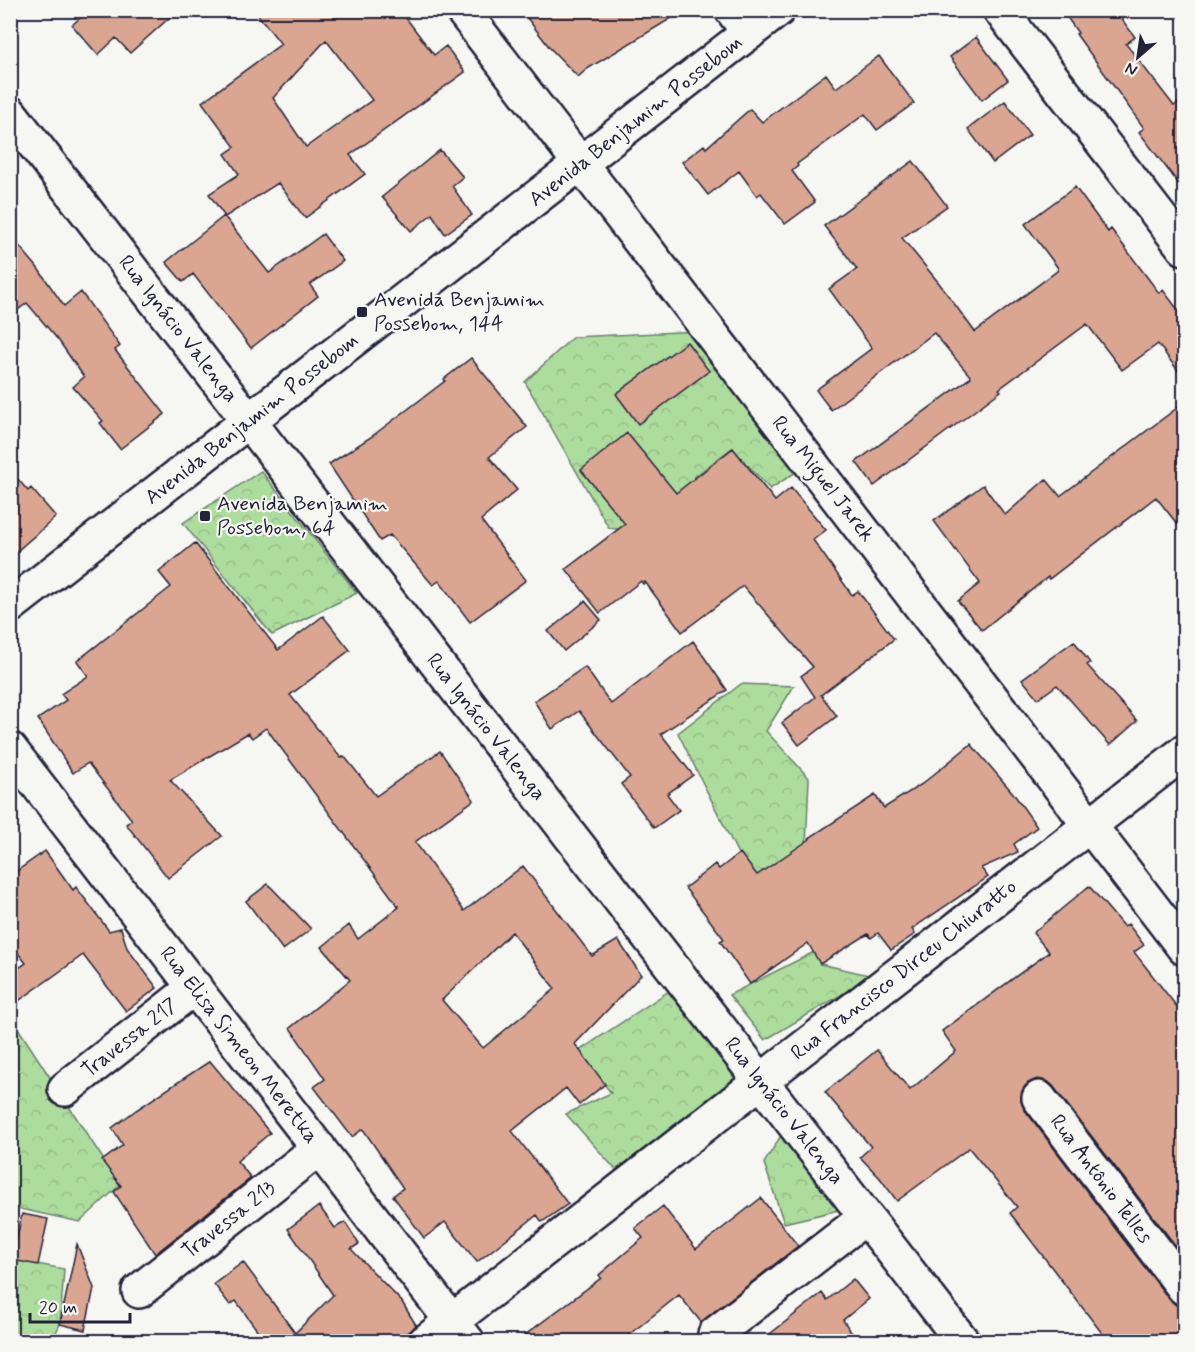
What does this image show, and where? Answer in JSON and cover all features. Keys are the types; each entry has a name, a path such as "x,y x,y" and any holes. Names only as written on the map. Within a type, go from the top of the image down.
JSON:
{"street":[{"name":"Rua Miguel Jarek","path":"462,10 1185,948"},
{"name":"Avenida Benjamim Possebom","path":"10,606 580,164 741,22 778,10"},
{"path":"1000,10 1185,248"},
{"name":"Rua Ignácio Valenga","path":"10,113 963,1341"},
{"name":"Rua Elisa Simeon Meretka","path":"10,749 460,1331"},
{"name":"Rua Francisco Dirceu Chiuratto","path":"425,1341 460,1331 760,1081 1185,752"},
{"name":"Travessa 217","path":"65,1089 195,987"},
{"name":"Rua Antônio Telles","path":"1039,1098 1185,1288"},
{"name":"Travessa 213","path":"139,1291 319,1148"},
{"path":"721,1341 715,1334 866,1217"}],"green space":[{"path":"700,331 807,465 770,489 732,448 694,477 728,512 668,535 609,528 525,382 573,337"},
{"path":"261,471 357,593 272,635 183,523"},
{"path":"741,684 794,686 766,731 809,778 805,870 762,902 678,733"},
{"path":"814,952 821,964 873,976 765,1040 729,995"},
{"path":"672,989 736,1078 616,1170 566,1114 611,1093 579,1051"},
{"path":"14,1022 120,1185 80,1222 11,1207 10,1032"},
{"path":"782,1134 847,1208 784,1223 764,1163"},
{"path":"10,1259 64,1269 60,1324 52,1341 11,1341"}],"building":[{"path":"89,10 178,10 130,53 116,38 98,55 72,25"},
{"path":"254,10 400,10 434,55 446,46 465,72 350,155 365,174 305,218 278,183 225,217 209,194 239,174 225,154 235,147 202,102 281,44","holes":["326,40 372,100 306,147 273,98"]},
{"path":"521,10 685,10 587,69 578,77 550,48"},
{"path":"1062,10 1115,10 1135,37 1126,44 1174,106 1185,98 1185,192 1139,132 1144,128 1076,34 1078,33"},
{"path":"976,37 1008,80 982,100 950,57"},
{"path":"879,56 914,103 877,130 865,114 797,164 798,166 792,171 815,202 785,224 761,193 757,196 739,171 708,195 682,162 704,145 706,148 750,109 762,122 826,74 836,88"},
{"path":"1005,101 1030,135 993,163 968,129"},
{"path":"440,150 463,177 452,186 472,215 445,234 432,214 411,231 382,197"},
{"path":"913,161 947,206 902,238 975,332 1057,271 1058,268 1025,224 1075,187 1108,232 1111,229 1159,293 1163,290 1185,319 1185,380 1158,344 1122,370 1087,324 874,486 856,462 971,377 934,333 831,410 816,390 872,348 829,289 857,269 824,226"},
{"path":"224,216 269,273 323,234 343,261 310,285 318,296 251,348 193,274 183,282 166,262"},
{"path":"10,235 37,267 64,306 81,292 120,346 115,350 165,414 120,449 100,423 103,421 73,387 84,377 59,341 27,303 10,316"},
{"path":"687,342 709,371 638,424 616,394"},
{"path":"471,358 527,427 489,457 517,490 481,520 526,580 470,622 439,581 433,585 390,535 380,541 329,464 371,437 445,381 444,379"},
{"path":"1185,402 1185,534 1156,497 1049,579 1048,577 982,630 958,601 980,583 934,521 983,485 1005,515 1046,479 1060,496"},
{"path":"627,433 676,493 733,448 775,501 791,488 826,530 813,540 852,595 858,591 894,639 821,695 837,716 799,745 782,723 815,697 801,676 813,667 743,586 682,632 645,582 643,584 641,581 600,613 566,569 625,524 581,470"},
{"path":"10,470 28,491 31,488 56,517 10,557"},
{"path":"195,543 278,650 323,616 350,650 290,695 341,758 344,756 376,796 440,751 474,800 415,842 464,911 523,866 592,956 618,940 641,975 575,1044 605,1084 579,1105 566,1088 512,1131 568,1204 542,1222 537,1215 477,1262 445,1222 424,1238 393,1196 403,1188 363,1129 352,1137 314,1087 325,1079 290,1028 350,980 322,947 349,925 358,939 399,907 266,728 252,738 248,733 170,780 222,836 168,878 126,824 132,820 88,763 73,773 38,719 66,700 61,694 88,676 77,661 171,587 159,572","holes":["512,932 555,989 483,1048 442,1000"]},
{"path":"585,601 601,620 564,651 548,631"},
{"path":"693,641 727,690 661,734 693,775 667,794 679,810 654,828 621,784 630,777 579,711 552,729 534,701 585,667 611,704"},
{"path":"1074,641 1090,663 1087,665 1137,721 1110,745 1057,685 1038,699 1022,679"},
{"path":"971,744 1013,793 1037,827 1014,844 1018,852 981,868 988,877 912,929 915,934 891,950 878,933 871,938 868,934 820,964 808,943 750,984 720,941 724,939 685,888 715,864 719,869 740,853 757,875 875,795 884,808 922,784"},
{"path":"45,851 73,890 76,887 109,931 121,928 127,948 157,988 126,1011 83,955 10,1007 10,974 26,963 10,943 10,876"},
{"path":"268,884 311,929 283,950 246,901"},
{"path":"1089,886 1124,927 1128,924 1144,945 1134,952 1185,1017 1185,1258 1053,1086 1047,1081 1037,1079 1028,1083 1022,1091 1021,1101 1024,1109 1169,1299 1176,1305 1185,1306 1185,1341 1108,1341 1010,1213 1017,1207 969,1148 897,1201 860,1157 871,1147 825,1092 877,1050 910,1090 956,1051 942,1031 1049,952 1033,933"},
{"path":"210,1061 270,1133 237,1161 251,1178 155,1254 114,1192 121,1186 102,1161 123,1145 112,1128"},
{"path":"761,1198 798,1246 701,1322 679,1295 621,1341 517,1341 601,1278 599,1275 643,1238 635,1228 663,1206 696,1249"},
{"path":"319,1206 335,1228 345,1222 359,1244 351,1249 402,1302 416,1325 411,1331 393,1341 265,1341 236,1301 230,1305 214,1284 243,1262 295,1333 333,1295 288,1229"},
{"path":"22,1214 48,1219 38,1265 12,1260"},
{"path":"77,1244 94,1288 85,1330 60,1324"},
{"path":"853,1279 869,1299 843,1320 857,1341 761,1341 822,1293 827,1300"}],"place":[{"name":"Avenida Benjamim Possebom, 144","path":"362,312"},
{"name":"Avenida Benjamim Possebom, 64","path":"205,516"}]}
